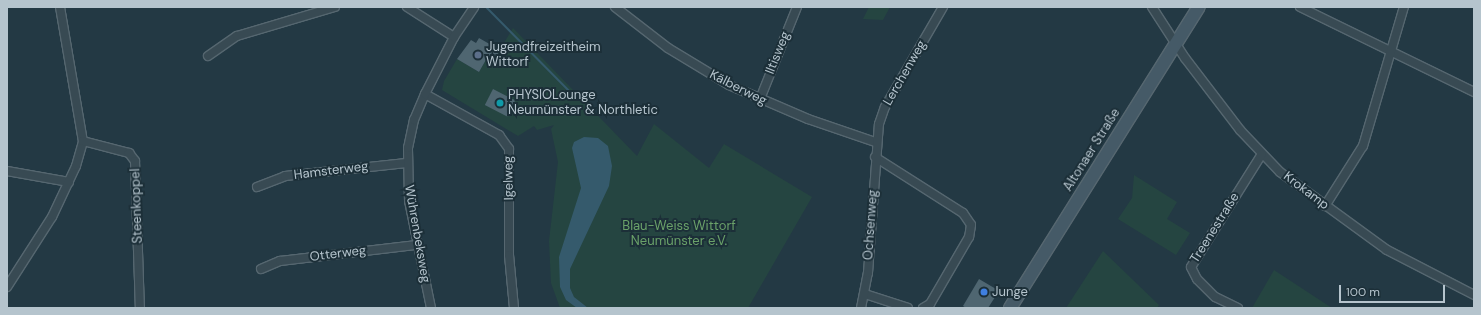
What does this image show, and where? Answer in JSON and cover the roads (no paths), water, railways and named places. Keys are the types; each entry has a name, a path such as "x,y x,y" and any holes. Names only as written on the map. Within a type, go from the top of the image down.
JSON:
{"main road":[{"name":"Altonaer Straße","path":"1010,308 1199,7"}],"street":[{"path":"7,287 52,218 69,182 83,141 60,7"},
{"path":"208,56 237,36 335,7"},
{"path":"407,7 454,37"},
{"name":"Wührenbeksweg","path":"431,308 408,201 406,163 411,131 425,94 454,37 474,7"},
{"name":"Kälberweg","path":"615,7 685,59 760,99 827,127 875,142"},
{"name":"Iltisweg","path":"760,99 797,7"},
{"name":"Lerchenweg","path":"875,142 885,107 943,7"},
{"name":"Krokamp","path":"1152,7 1176,44 1262,154 1325,206 1404,260 1474,295"},
{"path":"1300,7 1391,49 1474,92"},
{"path":"1325,206 1361,150 1404,7"},
{"name":"Igelweg","path":"425,94 499,135 509,149 509,255 514,308"},
{"name":"Steenkoppel","path":"83,141 129,153 135,161 140,308"},
{"name":"Ochsenweg","path":"861,308 865,294 875,142"},
{"name":"Treenestraße","path":"1238,308 1215,297 1197,279 1191,267 1262,154"},
{"path":"875,157 963,213 971,225 969,237 930,304 923,308"},
{"name":"Hamsterweg","path":"257,187 286,176 406,163"},
{"path":"7,171 69,182"},
{"name":"Otterweg","path":"261,269 280,261 417,245"},
{"path":"865,294 908,308"}],"water":[{"path":"584,137 598,138 608,146 612,166 609,186 570,269 570,288 574,297 588,308 577,308 566,300 560,287 559,257 581,188 572,148 574,142"}],"waterway":[{"path":"486,7 575,97"}],"place":[{"name":"Jugendfreizeitheim Wittorf","path":"478,55"},
{"name":"PHYSIOLounge Neumünster & Northletic","path":"500,103"},
{"name":"Junge","path":"984,292"}],"park label":[{"name":"Blau-Weiss Wittorf Neumünster e.V.","path":"679,234"}]}
